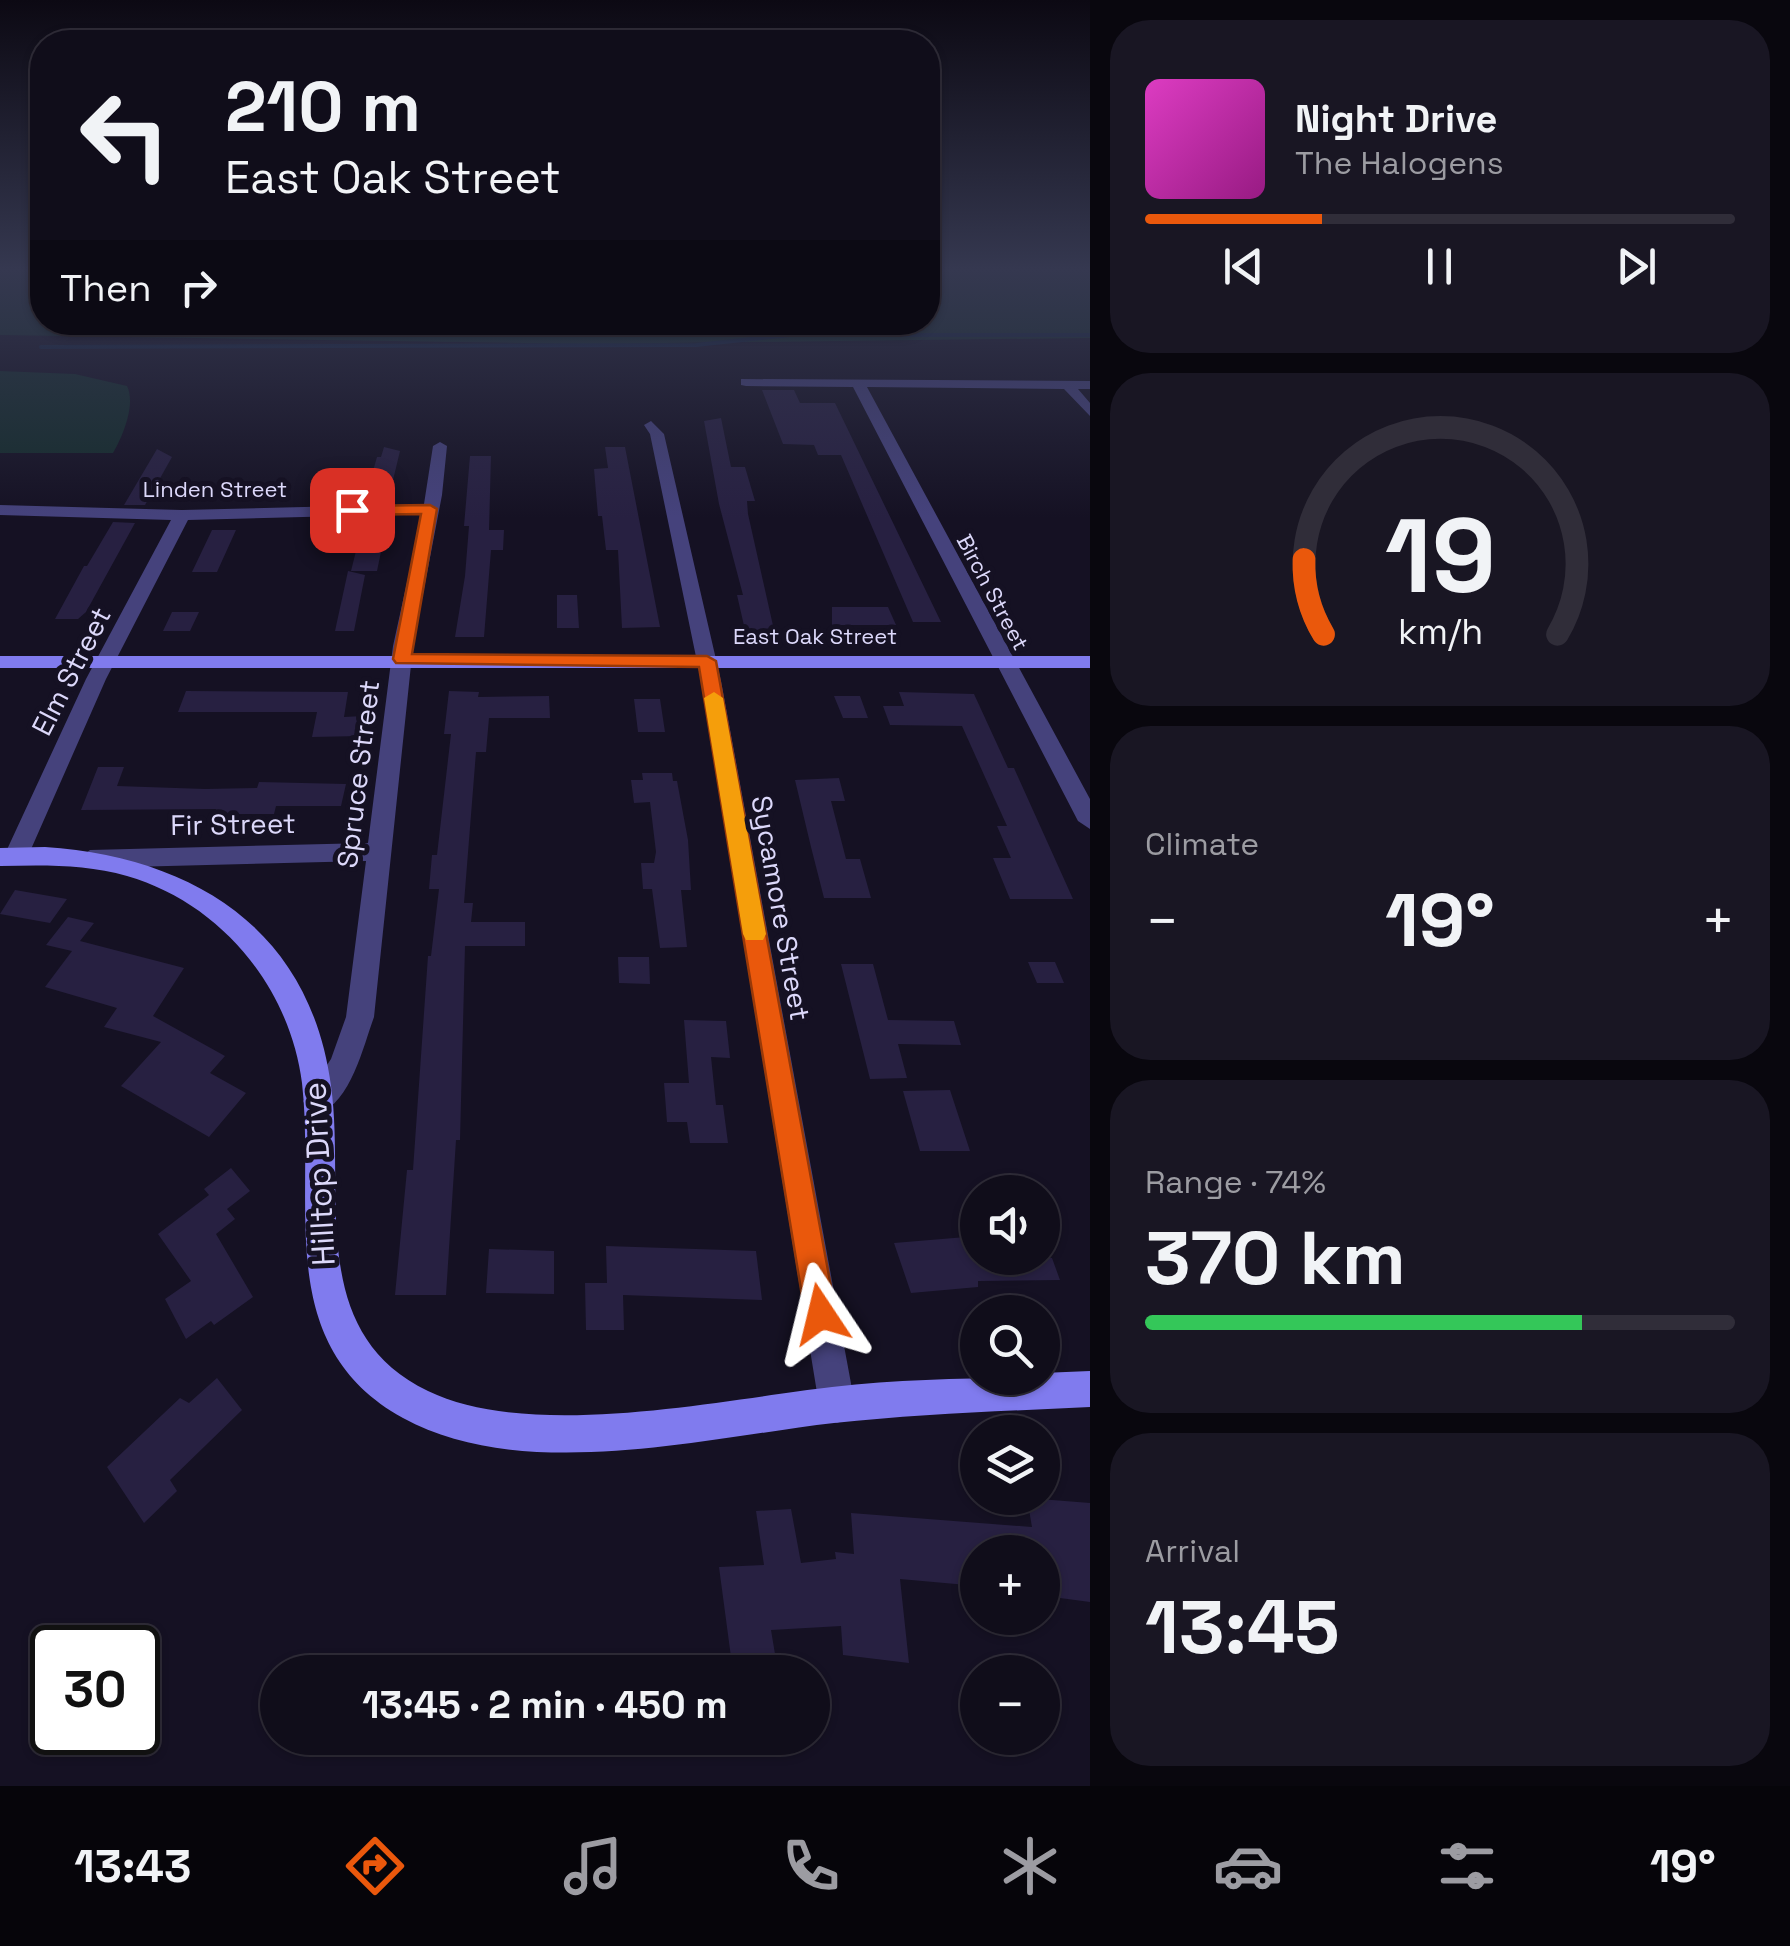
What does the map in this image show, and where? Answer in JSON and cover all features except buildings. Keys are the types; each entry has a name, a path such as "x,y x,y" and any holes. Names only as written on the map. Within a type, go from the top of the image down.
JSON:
{"street":[{"path":"746,382 1090,384"},
{"name":"Birch Street","path":"858,384 1090,821"},
{"path":"1067,384 1090,412"},
{"name":"Sycamore Street","path":"650,425 657,434 707,661 837,1405"},
{"name":"Spruce Street","path":"318,1101 342,1066 360,1018 402,659 440,446"},
{"name":"Linden Street","path":"0,510 182,515 430,509"},
{"name":"Elm Street","path":"8,856 182,515"},
{"name":"East Oak Street","path":"0,662 1090,662"},
{"name":"Fir Street","path":"90,859 377,852"},
{"name":"Hilltop Drive","path":"8,856 90,859 164,877 208,900 241,926 263,951 298,1016 313,1061 318,1101 319,1251 332,1313 370,1372 415,1405 470,1425 534,1432 605,1430 837,1405 1090,1389"}],"green space":[{"path":"0,371 75,374 127,386 129,411 113,453 0,453"}],"slow traffic":[{"path":"714,698 755,934"}],"route":[{"path":"352,510 430,509 402,659 707,661 821,1314"}]}
